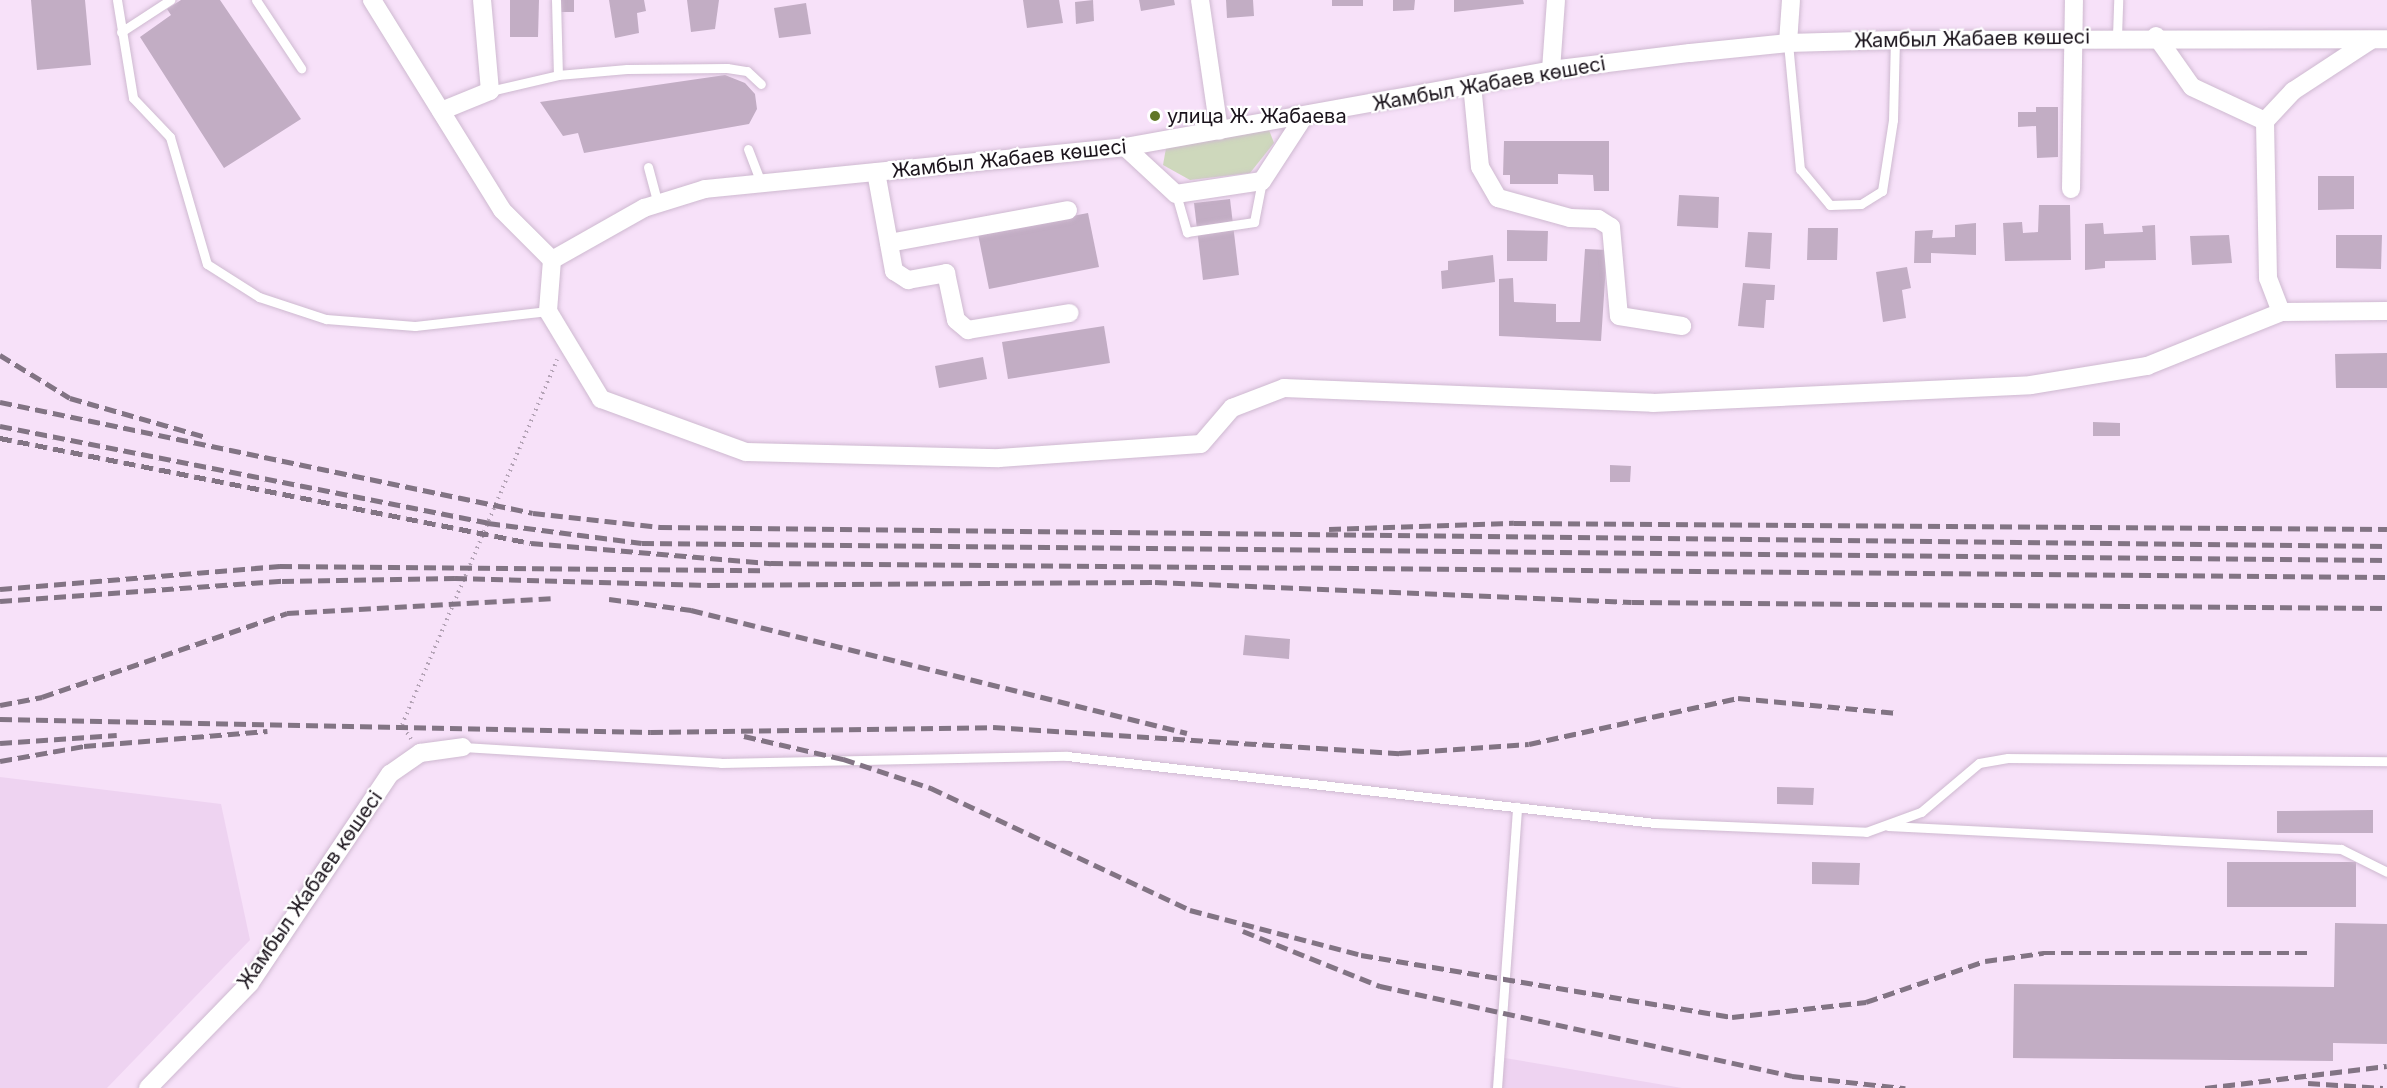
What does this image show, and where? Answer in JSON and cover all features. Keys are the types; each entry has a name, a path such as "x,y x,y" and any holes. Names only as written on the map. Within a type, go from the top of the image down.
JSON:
{"street":[{"path":"372,0 502,210 552,260 548,311 601,399 746,452 999,458 1201,444 1232,408 1284,388 1653,403 2031,385 2147,366 2281,312 2387,311"},
{"path":"441,111 490,91 482,0"},
{"path":"1200,0 1219,131"},
{"path":"1551,70 1556,0"},
{"path":"1788,42 1791,0"},
{"path":"2071,189 2074,0"},
{"name":"Жамбыл Жабаев көшесі","path":"552,260 658,204 705,189 1125,147 1303,118 1551,70 1788,42 2117,36 2379,39"},
{"path":"2156,36 2192,87 2265,121"},
{"path":"2281,312 2268,278 2265,121 2293,92 2379,39"},
{"path":"1472,84 1480,166 1498,198 1570,218 1598,219 1611,227 1619,316 1682,326"},
{"path":"1125,147 1176,194 1262,181 1303,118"},
{"path":"876,172 894,270 908,279 946,273 956,320 968,330 1070,313"},
{"path":"889,243 1068,210"},
{"name":"Жамбыл Жабаев көшесі","path":"148,1088 250,983 390,774 420,753 463,747"}],"lane":[{"path":"117,0 133,98 170,137 207,264 259,297 326,319 415,326 548,311"},
{"path":"121,32 170,0"},
{"path":"256,0 301,68"},
{"path":"556,0 558,75"},
{"path":"2117,36 2118,0"},
{"path":"1788,42 1800,169 1830,205 1861,204 1882,190 1893,120 1894,40"},
{"path":"490,91 558,75 727,68 747,71 761,84"},
{"path":"748,148 760,183"},
{"path":"648,167 658,204"},
{"path":"1176,194 1187,232 1254,222 1262,181"},
{"path":"463,747 721,763 1067,756 1654,823 1866,832 1921,812 1979,763 2008,758 2387,761"},
{"path":"1497,1088 1517,807"},
{"path":"1882,826 2341,849 2387,872"}],"path":[{"path":"420,753 402,726 565,340"}],"shaded area":[{"path":"0,777 221,804 250,940 107,1088 0,1088"},
{"path":"1493,1056 1682,1088 1490,1088"}],"green space":[{"path":"1269,130 1274,143 1250,173 1190,180 1163,165 1166,148"}],"building":[{"path":"31,0 85,0 91,65 37,70"},
{"path":"181,0 220,0 301,119 224,168 140,37 171,15 167,9"},
{"path":"510,0 539,0 538,37 510,37"},
{"path":"558,0 574,0 574,12 558,12"},
{"path":"609,0 644,0 646,11 637,13 639,33 615,38"},
{"path":"687,0 719,0 715,29 691,32"},
{"path":"1023,0 1059,0 1063,23 1027,28"},
{"path":"1093,0 1094,21 1076,24 1075,2"},
{"path":"1139,0 1174,0 1175,5 1141,11"},
{"path":"1226,0 1253,0 1254,16 1227,18"},
{"path":"1332,0 1363,0 1363,6 1332,6"},
{"path":"1393,0 1415,0 1414,10 1393,11"},
{"path":"1454,0 1523,0 1524,4 1454,12"},
{"path":"806,3 811,34 779,38 774,8"},
{"path":"725,75 745,83 755,94 757,109 749,124 584,153 578,133 563,136 540,102"},
{"path":"2036,107 2058,107 2058,157 2037,158 2036,126 2018,127 2018,112 2036,112"},
{"path":"1504,141 1609,141 1609,191 1594,191 1593,175 1558,174 1558,184 1510,184 1510,175 1503,175"},
{"path":"2318,176 2354,176 2354,209 2318,210"},
{"path":"1679,195 1719,197 1718,228 1677,226"},
{"path":"1230,199 1239,275 1203,280 1194,203"},
{"path":"2039,205 2070,205 2071,260 2005,261 2003,223 2022,222 2023,233 2038,232"},
{"path":"1088,213 1099,267 989,289 978,234"},
{"path":"1976,223 1976,255 1931,253 1931,263 1914,263 1915,231 1933,230 1932,238 1955,237 1955,225"},
{"path":"2103,223 2104,234 2143,232 2142,226 2155,225 2156,260 2105,261 2105,268 2085,270 2085,224"},
{"path":"1808,228 1838,228 1837,260 1807,260"},
{"path":"1507,230 1548,231 1547,261 1507,261"},
{"path":"1748,232 1772,233 1770,269 1745,267"},
{"path":"2229,235 2232,263 2192,265 2190,236"},
{"path":"2336,235 2382,235 2381,269 2336,268"},
{"path":"1585,249 1607,250 1601,341 1499,336 1499,279 1513,278 1514,302 1556,304 1556,322 1580,322"},
{"path":"1493,255 1495,282 1442,289 1441,271 1448,270 1448,261"},
{"path":"1907,267 1911,288 1902,290 1906,318 1883,322 1876,272"},
{"path":"1743,283 1775,285 1774,300 1766,300 1764,328 1738,326"},
{"path":"1104,326 1110,363 1008,379 1002,342"},
{"path":"2387,353 2387,388 2336,388 2335,354"},
{"path":"983,357 987,379 939,388 935,366"},
{"path":"2093,422 2120,423 2120,436 2093,436"},
{"path":"1610,465 1631,466 1630,482 1610,482"},
{"path":"1245,635 1290,639 1289,659 1243,655"},
{"path":"1777,787 1814,788 1813,805 1777,804"},
{"path":"2373,810 2373,833 2277,833 2277,811"},
{"path":"1812,862 1860,863 1859,885 1812,884"},
{"path":"2227,862 2356,862 2356,907 2227,907"},
{"path":"2335,923 2387,924 2387,1044 2333,1043 2333,1061 2013,1058 2014,984 2334,987"}],"railway":[{"path":"0,355 70,398 206,437"},
{"path":"0,402 533,513 660,527 2387,546"},
{"path":"0,426 488,523 642,543 2387,560"},
{"path":"0,438 531,543 771,563 2387,577"},
{"path":"1329,529 1514,523 2387,529"},
{"path":"0,589 280,566 762,570"},
{"path":"0,601 282,581 455,578 708,585 1155,582 1632,602 2387,608"},
{"path":"0,705 42,697 287,613 556,598"},
{"path":"609,599 691,610 1187,733"},
{"path":"0,719 651,732 993,727 1399,753 1529,744 1738,698 1897,713"},
{"path":"0,761 84,746 267,731"},
{"path":"0,743 117,735"},
{"path":"744,736 843,759 931,788 1190,910 1361,955 1732,1017 1866,1002 1985,961 2043,953 2309,953"},
{"path":"1243,931 1380,986 1792,1076 1905,1088"},
{"path":"2205,1088 2387,1066"},
{"path":"2308,1083 2383,1088"}],"place":[{"name":"улица Ж. Жабаева","path":"1155,116"}]}
